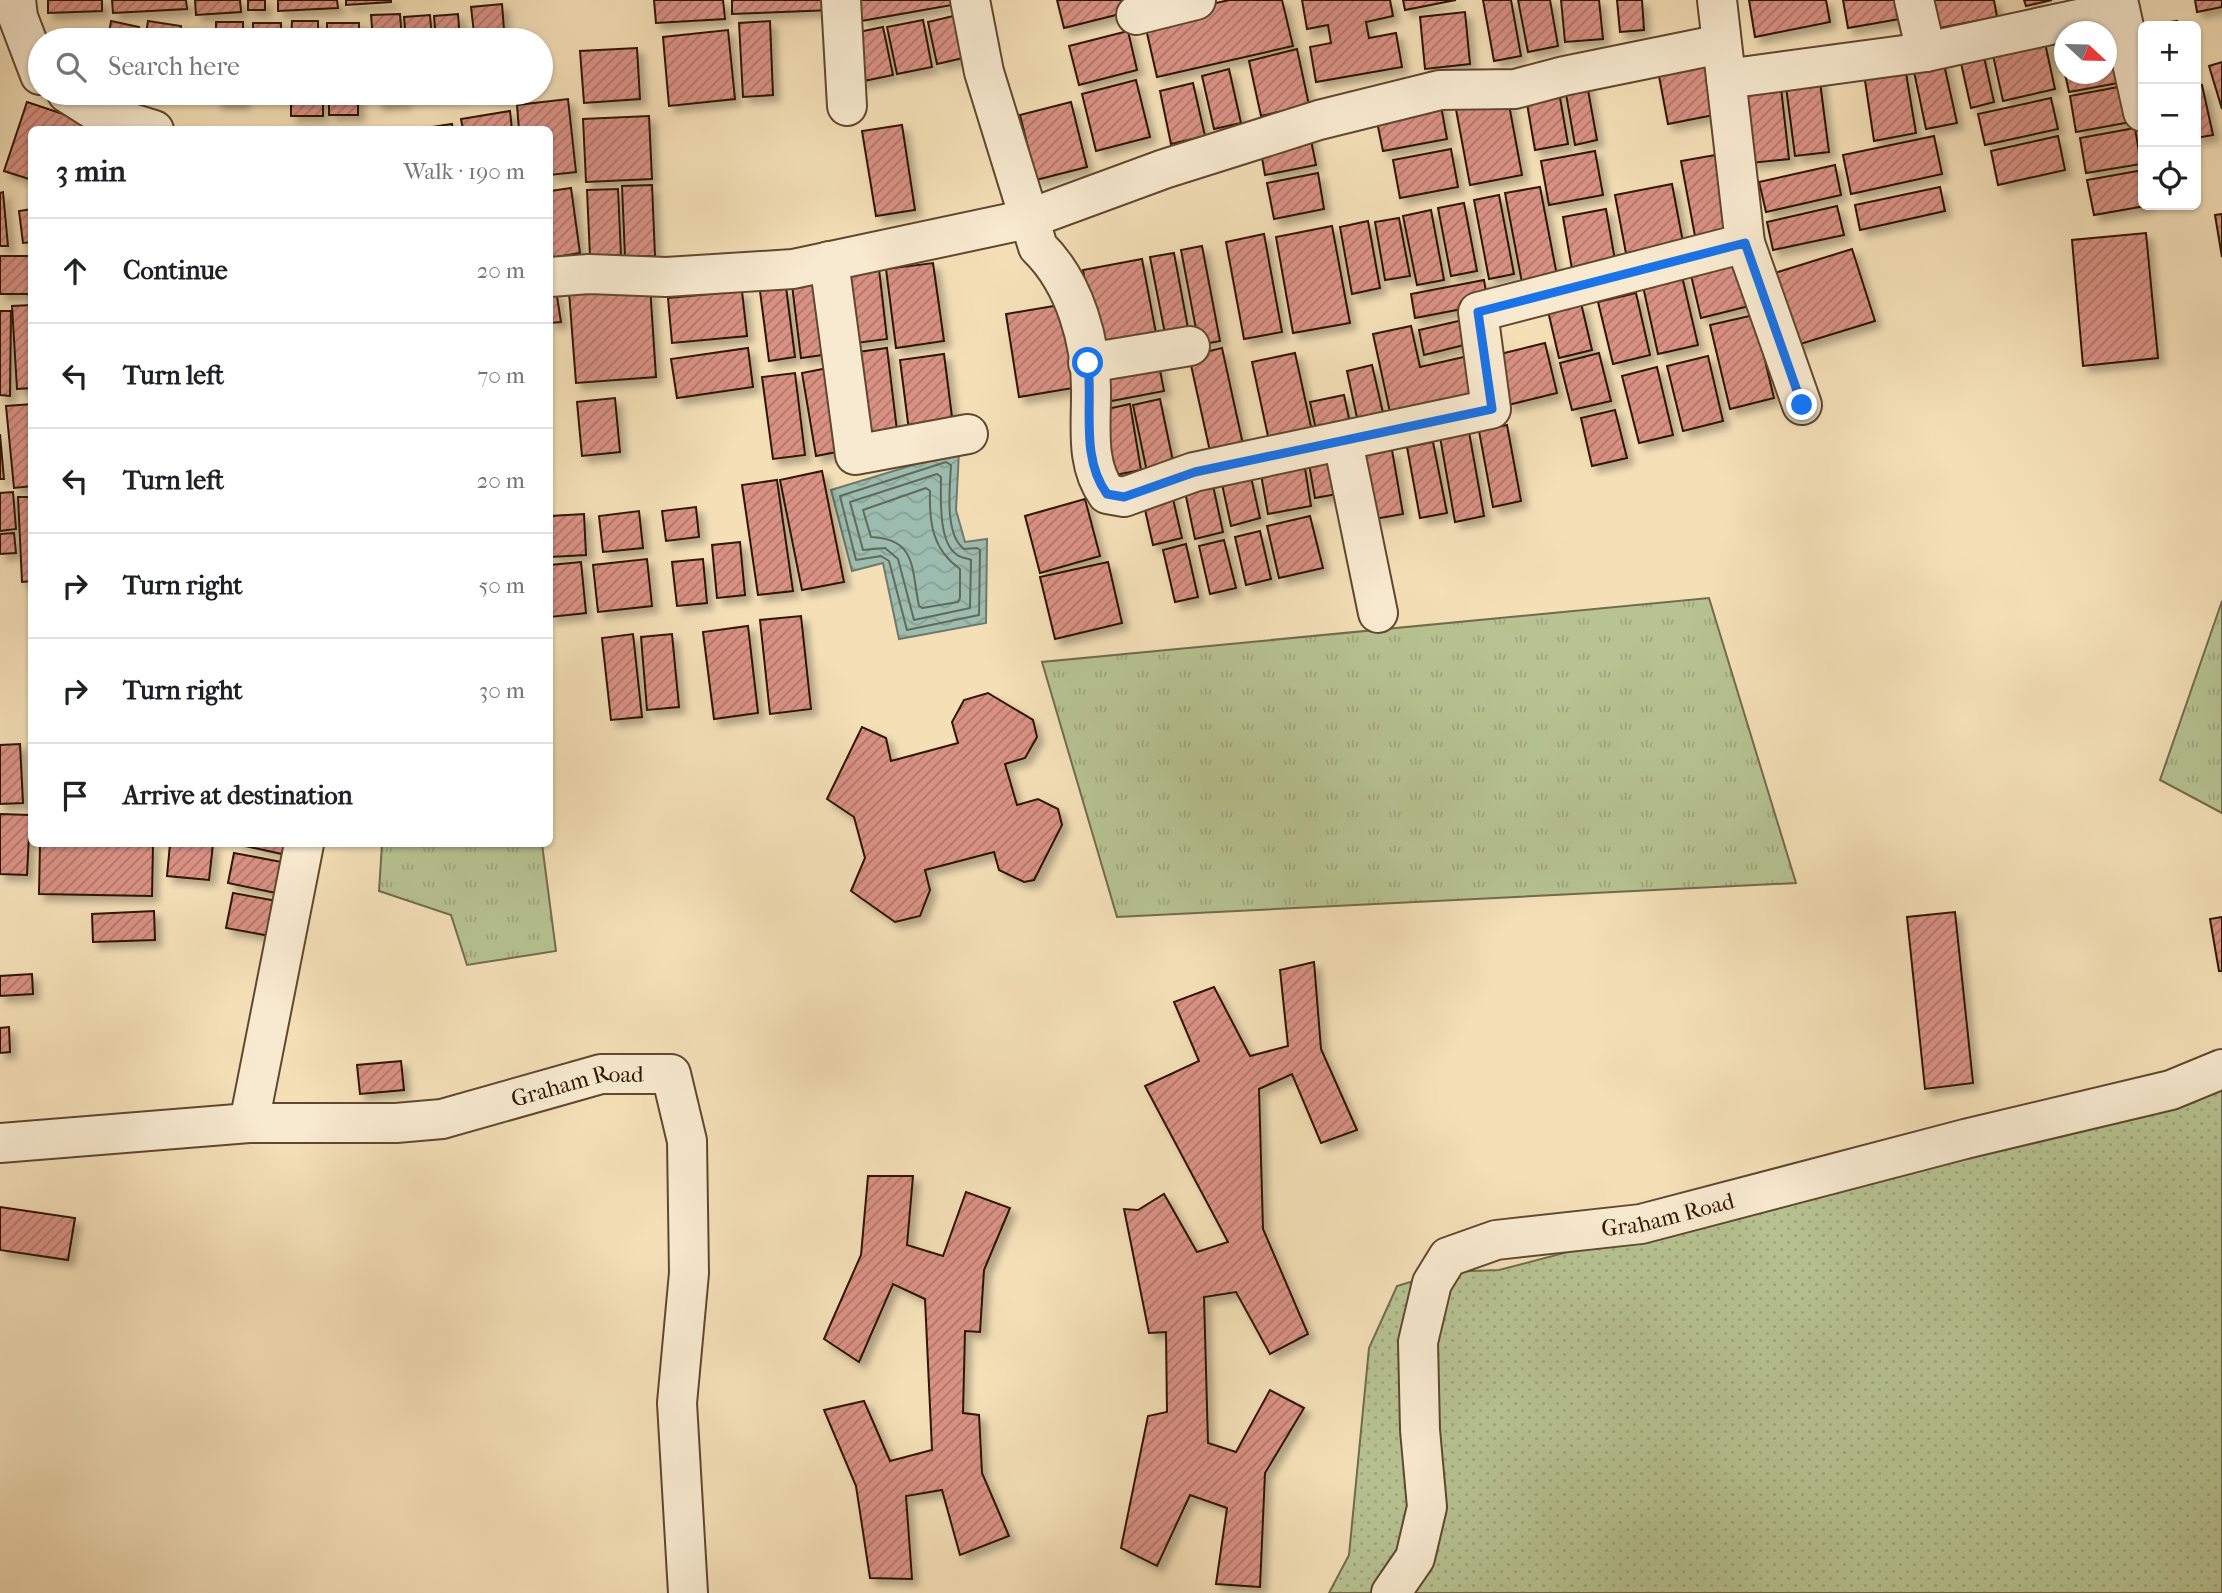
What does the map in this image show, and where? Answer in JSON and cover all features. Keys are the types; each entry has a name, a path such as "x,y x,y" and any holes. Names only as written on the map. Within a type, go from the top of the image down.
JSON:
{"street":[{"path":"16,0 18,17 28,43"},
{"path":"841,0 847,106"},
{"path":"970,0 984,72 1028,219 1038,247 1053,262 1081,317 1091,391 1089,437 1097,481 1107,494 1124,497 1195,472 1492,409 1478,312 1745,243"},
{"path":"1136,15 1196,0"},
{"path":"1717,0 1745,243 1802,405"},
{"path":"1914,0 1926,52"},
{"path":"553,277 589,274 679,276 793,269 1028,219 1164,169 1319,120 1440,90 1515,89 1564,76 1724,62 1926,52 2119,5 2138,90"},
{"path":"87,105 142,126"},
{"path":"829,261 855,456 968,434"},
{"path":"1088,363 1190,345"},
{"path":"1343,442 1378,613"},
{"path":"0,1143 249,1123 303,847"},
{"name":"Graham Road","path":"1391,1593 1415,1558 1427,1507 1420,1430 1418,1342 1432,1283 1448,1257 1496,1240 1641,1224 1965,1139 2171,1090 2222,1069"},
{"name":"Graham Road","path":"249,1123 397,1124 442,1119 601,1074 671,1074 687,1141 689,1273 677,1403 688,1593"}],"green space":[{"path":"1709,598 1796,883 1117,917 1042,662"},
{"path":"2222,601 2222,813 2160,780"},
{"path":"382,847 542,847 556,951 467,965 451,915 379,891"},
{"path":"2222,1057 2222,1593 1329,1593 1349,1555 1369,1348 1397,1286 1443,1272 1499,1270 1972,1146"}],"water":[{"path":"959,451 956,510 965,542 987,539 986,623 899,639 883,563 852,571 831,490"}],"building":[{"path":"48,0 102,0 102,11 48,13"},
{"path":"112,0 186,0 187,9 113,13"},
{"path":"195,0 240,0 241,12 196,15"},
{"path":"248,0 265,0 265,10 248,10"},
{"path":"278,0 337,0 338,8 278,11"},
{"path":"346,0 391,0 391,2 346,5"},
{"path":"654,0 723,0 725,19 656,23"},
{"path":"732,0 831,0 832,10 732,14"},
{"path":"858,0 951,0 952,5 861,21"},
{"path":"1057,0 1130,0 1132,11 1064,28"},
{"path":"1229,0 1282,0 1293,46 1157,77 1144,20"},
{"path":"1302,0 1390,0 1393,16 1366,22 1369,38 1396,33 1402,67 1316,82 1310,47 1331,43 1328,25 1307,29"},
{"path":"1403,0 1456,0 1405,10"},
{"path":"1483,0 1511,0 1521,56 1494,61"},
{"path":"1518,0 1550,0 1558,46 1528,52"},
{"path":"1561,0 1599,0 1603,39 1565,42"},
{"path":"1617,0 1642,0 1644,30 1620,32"},
{"path":"1749,0 1826,0 1830,22 1755,37"},
{"path":"1843,0 1907,0 1911,17 1848,28"},
{"path":"1929,0 1994,0 1997,17 1934,29"},
{"path":"2024,0 2052,0 2026,6"},
{"path":"2195,0 2222,0 2222,7 2197,12"},
{"path":"502,4 504,28 473,28 471,7"},
{"path":"1465,12 1470,64 1425,69 1420,17"},
{"path":"966,13 976,55 937,64 928,22"},
{"path":"400,14 401,28 372,28 371,15"},
{"path":"458,14 459,28 435,28 434,16"},
{"path":"430,15 431,28 405,28 404,17"},
{"path":"2117,16 2129,81 2117,83 2117,21 2092,21"},
{"path":"923,20 932,67 897,74 887,27"},
{"path":"111,21 139,27 139,28 110,28"},
{"path":"148,21 181,26 181,28 147,28"},
{"path":"292,21 318,21 318,28 292,28"},
{"path":"770,21 773,95 743,97 739,23"},
{"path":"216,22 243,22 243,28 216,28"},
{"path":"253,23 281,23 281,28 253,28"},
{"path":"327,23 359,23 359,28 327,28"},
{"path":"883,27 893,75 859,82 849,34"},
{"path":"728,30 735,99 669,106 663,37"},
{"path":"1128,31 1137,70 1079,85 1069,46"},
{"path":"2043,34 2055,89 2003,101 1991,46"},
{"path":"637,48 640,99 584,103 580,51"},
{"path":"1982,48 1994,102 1971,108 1959,54"},
{"path":"1297,49 1309,105 1261,116 1249,61"},
{"path":"1717,49 1729,112 1668,124 1656,60"},
{"path":"1942,55 1957,123 1926,129 1912,62"},
{"path":"1904,61 1916,133 1874,141 1863,67"},
{"path":"2222,62 2222,109 2209,66"},
{"path":"1229,69 1241,123 1214,129 1202,76"},
{"path":"1819,74 1829,152 1795,156 1785,79"},
{"path":"1586,79 1597,140 1575,145 1564,83"},
{"path":"1780,79 1789,159 1751,163 1743,84"},
{"path":"1136,80 1150,137 1096,151 1082,94"},
{"path":"1193,83 1205,136 1171,144 1160,91"},
{"path":"2067,84 2113,84 2069,92"},
{"path":"2129,85 2136,121 2076,132 2070,96"},
{"path":"2201,85 2213,135 2201,137"},
{"path":"1558,86 1568,144 1535,150 1525,92"},
{"path":"1507,94 1522,175 1470,185 1455,104"},
{"path":"2051,98 2058,129 1985,145 1978,114"},
{"path":"568,99 576,172 553,175 553,126 519,126 517,105 553,105 553,101"},
{"path":"1440,100 1447,139 1383,151 1375,112"},
{"path":"27,102 28,105 36,105 84,121 82,126 28,126 28,179 4,171"},
{"path":"1071,102 1087,167 1036,180 1020,115"},
{"path":"291,105 323,105 323,116 291,116"},
{"path":"329,105 358,105 358,115 329,115"},
{"path":"510,111 512,126 462,126 461,119"},
{"path":"649,116 652,179 586,182 583,119"},
{"path":"902,125 915,210 876,216 862,131"},
{"path":"2135,128 2138,164 2086,173 2080,138"},
{"path":"1309,130 1316,165 1265,175 1259,140"},
{"path":"1934,136 1942,174 1851,194 1843,155"},
{"path":"2058,136 2065,170 1998,185 1991,151"},
{"path":"1451,149 1458,187 1400,198 1393,160"},
{"path":"1595,151 1603,195 1549,205 1541,161"},
{"path":"1727,153 1740,227 1695,236 1681,161"},
{"path":"1835,165 1841,195 1766,212 1759,182"},
{"path":"2138,171 2138,207 2094,215 2087,180"},
{"path":"1318,173 1324,209 1274,219 1267,183"},
{"path":"1672,184 1685,253 1628,264 1615,195"},
{"path":"652,185 655,256 625,257 622,186"},
{"path":"1540,187 1558,281 1523,288 1505,193"},
{"path":"1940,187 1945,211 1860,230 1855,205"},
{"path":"571,188 580,253 553,258 553,191"},
{"path":"618,189 621,255 590,257 587,190"},
{"path":"3,192 8,246 0,246 0,193"},
{"path":"1499,195 1514,274 1489,279 1474,200"},
{"path":"1464,203 1477,271 1451,276 1438,208"},
{"path":"1837,206 1844,235 1773,250 1767,222"},
{"path":"1606,209 1616,266 1573,275 1563,217"},
{"path":"28,210 28,242 23,243 19,211"},
{"path":"1431,210 1444,280 1417,285 1403,216"},
{"path":"2222,214 2222,257 2215,215"},
{"path":"1399,218 1410,276 1385,280 1375,222"},
{"path":"1368,221 1380,288 1352,294 1340,227"},
{"path":"1332,226 1350,323 1293,333 1276,237"},
{"path":"2146,233 2158,358 2083,366 2072,240"},
{"path":"1264,234 1282,332 1244,339 1226,242"},
{"path":"1202,246 1220,341 1199,345 1181,250"},
{"path":"1852,249 1875,321 1784,349 1762,277"},
{"path":"1174,253 1190,339 1167,344 1150,257"},
{"path":"0,256 28,256 28,294 0,294"},
{"path":"1142,259 1158,344 1098,355 1083,270"},
{"path":"1738,260 1749,306 1701,318 1690,271"},
{"path":"933,263 944,341 896,348 886,269"},
{"path":"879,269 887,339 841,345 832,275"},
{"path":"1681,272 1698,345 1658,354 1642,282"},
{"path":"1484,280 1488,304 1415,318 1411,294"},
{"path":"821,281 830,354 801,358 792,285"},
{"path":"650,286 656,377 576,383 569,292"},
{"path":"786,287 795,357 769,361 760,291"},
{"path":"553,290 556,290 561,322 553,323"},
{"path":"742,291 747,336 672,343 668,298"},
{"path":"1636,293 1650,355 1613,364 1598,302"},
{"path":"1072,303 1085,386 1019,397 1006,314"},
{"path":"1581,303 1592,350 1559,358 1548,311"},
{"path":"28,305 28,388 17,389 12,306"},
{"path":"0,311 11,311 10,396 0,395"},
{"path":"1754,315 1774,398 1730,409 1710,325"},
{"path":"1463,320 1468,344 1424,355 1419,330"},
{"path":"1411,326 1420,367 1468,356 1477,398 1391,417 1373,334"},
{"path":"1545,343 1557,393 1508,405 1496,355"},
{"path":"748,348 753,387 677,398 671,359"},
{"path":"887,348 898,439 854,445 843,354"},
{"path":"1222,348 1244,449 1211,456 1189,356"},
{"path":"1295,353 1312,431 1269,441 1252,362"},
{"path":"1599,353 1611,401 1572,410 1560,363"},
{"path":"944,354 953,425 909,431 900,360"},
{"path":"1157,355 1164,391 1101,403 1094,367"},
{"path":"1708,356 1723,421 1683,431 1667,366"},
{"path":"1372,365 1386,426 1360,432 1347,371"},
{"path":"833,367 847,450 816,456 802,373"},
{"path":"1657,367 1673,435 1639,443 1622,376"},
{"path":"795,373 805,455 773,459 762,377"},
{"path":"1344,395 1352,432 1318,439 1310,402"},
{"path":"615,398 620,452 582,456 577,402"},
{"path":"1160,399 1174,466 1147,472 1133,405"},
{"path":"28,404 28,486 14,488 6,406"},
{"path":"1130,404 1141,470 1105,477 1093,412"},
{"path":"1615,410 1627,458 1592,466 1581,418"},
{"path":"1507,425 1521,501 1493,507 1479,431"},
{"path":"1469,432 1484,516 1455,522 1440,437"},
{"path":"0,434 4,479 0,479"},
{"path":"1433,442 1447,513 1420,518 1407,447"},
{"path":"1392,450 1403,514 1374,519 1362,456"},
{"path":"1330,454 1337,494 1315,498 1308,458"},
{"path":"1304,462 1311,506 1268,514 1260,469"},
{"path":"822,471 844,582 802,590 780,480"},
{"path":"1251,477 1260,518 1231,526 1222,484"},
{"path":"777,480 793,591 758,595 742,485"},
{"path":"1212,481 1223,532 1195,539 1184,487"},
{"path":"1170,486 1182,538 1153,545 1141,492"},
{"path":"13,492 16,529 0,531 0,493"},
{"path":"18,497 28,497 28,581 22,582"},
{"path":"1085,499 1100,556 1040,573 1025,516"},
{"path":"696,507 699,537 666,541 662,511"},
{"path":"639,511 643,548 603,552 599,516"},
{"path":"584,514 586,555 553,557 553,516"},
{"path":"1310,516 1323,568 1279,578 1267,526"},
{"path":"1260,531 1271,579 1246,585 1235,537"},
{"path":"14,533 16,553 0,554 0,534"},
{"path":"1224,540 1236,588 1210,594 1199,546"},
{"path":"740,542 745,595 717,598 712,545"},
{"path":"1186,544 1198,597 1175,602 1163,550"},
{"path":"647,559 652,606 598,612 593,565"},
{"path":"703,559 707,603 677,606 672,562"},
{"path":"581,562 586,613 553,617 553,565"},
{"path":"1108,562 1122,623 1055,639 1040,577"},
{"path":"801,616 811,709 770,714 760,620"},
{"path":"748,626 758,713 714,719 703,632"},
{"path":"633,634 642,717 611,720 602,638"},
{"path":"672,634 679,707 647,710 641,637"},
{"path":"988,693 1033,720 1037,737 1025,758 1005,764 1017,805 1038,799 1058,809 1062,825 1034,880 1024,882 999,870 994,852 925,870 930,890 920,916 895,922 851,891 865,858 854,817 827,799 862,727 886,738 891,761 958,743 952,722 964,700"},
{"path":"20,744 23,803 0,804 0,745"},
{"path":"0,814 28,815 27,875 0,874"},
{"path":"40,847 153,847 152,896 39,894"},
{"path":"170,847 213,847 209,880 167,876"},
{"path":"250,847 292,847 291,856"},
{"path":"234,853 287,863 281,894 228,883"},
{"path":"233,893 277,901 270,936 226,928"},
{"path":"154,911 155,940 93,942 92,914"},
{"path":"1955,912 1973,1083 1925,1089 1907,917"},
{"path":"2222,917 2222,971 2219,971 2210,919"},
{"path":"1314,962 1321,1049 1357,1130 1321,1143 1292,1074 1259,1089 1263,1229 1308,1334 1270,1354 1236,1292 1204,1297 1208,1443 1236,1452 1270,1390 1304,1408 1265,1473 1260,1587 1216,1584 1227,1508 1190,1495 1157,1566 1121,1548 1148,1416 1167,1412 1166,1332 1149,1333 1124,1209 1138,1210 1164,1194 1197,1252 1228,1242 1145,1086 1199,1061 1174,1002 1214,987 1250,1056 1288,1046 1280,970"},
{"path":"32,974 33,994 0,996 0,976"},
{"path":"9,1027 10,1052 0,1053 0,1028"},
{"path":"401,1061 404,1090 360,1094 357,1065"},
{"path":"868,1176 913,1176 907,1245 943,1256 966,1192 1010,1208 984,1270 980,1332 965,1331 963,1413 979,1415 982,1473 1009,1536 960,1555 942,1490 906,1496 912,1579 870,1578 856,1486 824,1410 864,1401 890,1461 932,1450 925,1299 893,1284 859,1362 824,1339 861,1255"},
{"path":"0,1207 75,1218 68,1260 0,1250"}],"route":[{"path":"1088,363 1091,391 1089,437 1097,481 1107,494 1124,497 1195,472 1492,409 1478,312 1745,243 1802,405"}]}
